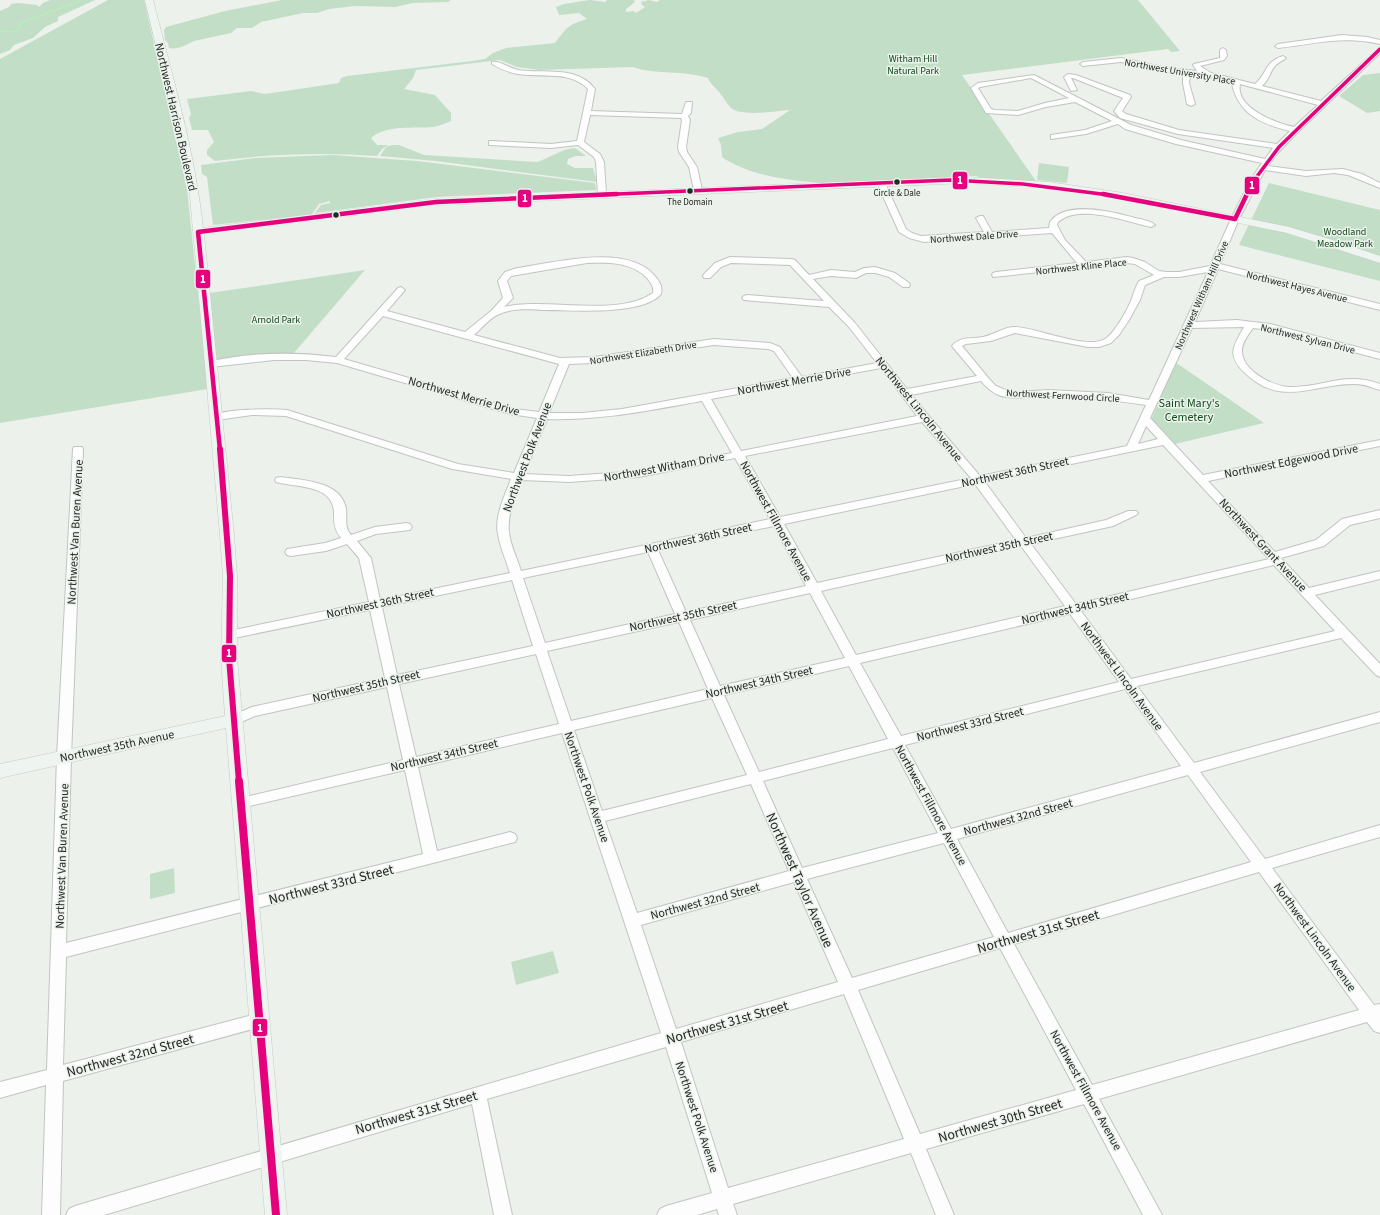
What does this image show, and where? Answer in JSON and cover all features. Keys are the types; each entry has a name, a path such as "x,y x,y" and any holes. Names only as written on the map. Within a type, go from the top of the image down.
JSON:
{"main road":[{"name":"Northwest Harrison Boulevard","path":"149,0 186,150 195,196 211,364 218,417 230,576 229,658 276,1215"},
{"path":"198,232 436,202 967,180 1049,185 1123,196 1304,234 1380,260"},
{"name":"Northwest 35th Avenue","path":"0,771 234,720"}],"street":[{"path":"1278,46 1325,38 1363,37 1380,42"},
{"name":"Northwest Witham Hill Drive","path":"1130,448 1252,184 1279,147 1295,130 1380,49"},
{"path":"1213,75 1203,72 1196,65 1222,59 1224,56 1222,50"},
{"path":"1257,86 1264,80 1265,74 1270,65 1283,58"},
{"name":"Northwest University Place","path":"1082,64 1121,60 1187,72 1213,75 1323,104"},
{"path":"494,63 510,71 576,77 590,84 592,89 588,113 580,143"},
{"path":"1187,72 1186,82 1191,104"},
{"path":"1077,99 1045,105 1018,113 995,112 989,110 974,88 978,85 1032,76 1077,99 1118,122 1179,142 1266,164 1288,172 1312,174 1337,171 1348,172 1359,175 1380,186"},
{"path":"1073,90 1067,77 1068,76 1074,76 1127,97 1118,111 1123,116 1178,132 1279,147"},
{"path":"1240,82 1235,84 1238,98 1255,115 1270,123 1295,130"},
{"path":"684,116 687,113 688,104"},
{"path":"588,113 677,114 684,116"},
{"path":"684,116 686,120 682,147 683,152 693,167 698,190"},
{"path":"1054,137 1086,132 1118,122"},
{"path":"492,143 550,146 580,143 597,156 600,162 602,194"},
{"name":"Northwest Dale Drive","path":"881,183 902,230 910,236 924,239 1055,230"},
{"path":"1084,265 1055,230 1053,226 1055,219 1063,215 1077,213 1113,215 1151,224"},
{"path":"980,218 990,234"},
{"path":"494,313 524,307 612,307 645,301 656,296 658,291 651,277 636,266 610,260 587,260 511,273 504,277 502,281 507,299 524,307"},
{"name":"Northwest Lincoln Avenue","path":"707,276 718,265 730,260 792,262 852,325 924,418 978,480 1262,865 1377,1017"},
{"name":"Northwest Kline Place","path":"996,276 1126,260 1135,261 1146,265 1155,273 1162,275"},
{"name":"Northwest Fernwood Circle","path":"1151,403 1108,396 1049,393 1008,394 993,388 958,348 960,343 987,340 1010,330 1025,331 1077,343 1094,344 1109,340 1118,331 1138,295 1142,283 1162,275 1170,275 1214,267"},
{"name":"Northwest Hayes Avenue","path":"1214,267 1380,307"},
{"path":"807,278 831,273 856,275 864,271 874,270 892,275 906,286"},
{"path":"338,360 400,290"},
{"path":"747,298 832,304"},
{"path":"468,335 494,313 507,299"},
{"name":"Northwest Elizabeth Drive","path":"380,312 565,361 594,360 714,342 770,346 777,349 799,380"},
{"name":"Northwest Sylvan Drive","path":"1188,325 1220,323 1250,324 1291,332 1380,356"},
{"path":"1250,324 1246,334 1238,346 1237,354 1246,369 1267,384 1283,389 1297,390 1354,380 1380,387"},
{"name":"Northwest Merrie Drive","path":"211,364 277,356 305,356 338,360 514,412 542,416 594,416 883,365"},
{"name":"Northwest Polk Avenue","path":"565,361 507,504 504,533 516,575 671,1038 728,1215"},
{"path":"904,393 984,378"},
{"name":"Northwest Fillmore Avenue","path":"705,397 777,521 1154,1215"},
{"name":"Northwest Witham Drive","path":"218,417 265,411 287,413 456,467 518,477 569,479 625,476 924,418"},
{"name":"Northwest Grant Avenue","path":"1145,418 1380,672"},
{"name":"Northwest 36th Street","path":"229,635 1166,441"},
{"name":"Northwest Edgewood Drive","path":"1201,479 1380,443"},
{"name":"Northwest Van Buren Avenue","path":"51,1215 64,757 78,449"},
{"path":"280,480 316,485 334,496 340,507 340,528 348,539 358,548 364,558 376,604 431,858"},
{"name":"Northwest 35th Street","path":"234,720 252,712 392,680 1109,523 1132,513"},
{"name":"Northwest 34th Street","path":"241,803 1275,559 1320,543 1346,522 1380,514"},
{"path":"291,552 326,547 375,531 406,527"},
{"name":"Northwest Taylor Avenue","path":"651,547 847,986 916,1144 945,1215"},
{"path":"1308,593 1380,575"},
{"name":"Northwest 33rd Street","path":"597,818 1128,684 1344,633"},
{"name":"Northwest 32nd Street","path":"632,921 1380,718"},
{"name":"Northwest 31st Street","path":"75,1215 478,1094 1380,831"},
{"name":"Northwest 33rd Street","path":"59,952 510,838"},
{"name":"Northwest 30th Street","path":"666,1215 1088,1095 1377,1017"},
{"name":"Northwest 32nd Street","path":"0,1090 260,1020"},
{"path":"478,1094 503,1215"}],"green space":[{"path":"50,0 95,0 58,17 58,21 45,27 33,38 14,45 10,50 0,54 0,11 9,7 11,4 18,3 37,5 39,7 43,3"},
{"path":"108,0 144,0 187,189 208,389 0,423 0,59"},
{"path":"282,0 451,0 448,2 413,3 395,7 355,6 329,9 317,13 303,13 261,22 252,28 237,28 231,33 194,41 179,48 169,48 168,43 165,40 164,30 166,27 225,11"},
{"name":"Witham Hill Natural Park","path":"590,0 605,2 607,0 634,0 635,2 626,9 626,12 633,11 636,13 645,7 641,2 649,0 657,2 660,0 1138,0 1180,51 1171,52 1168,49 962,75 1038,184 988,181 976,176 961,176 961,180 838,184 805,182 773,177 745,169 722,157 721,145 718,138 738,132 762,129 790,110 759,113 736,111 731,108 708,78 689,74 651,71 632,67 539,70 517,67 500,60 416,70 413,78 404,89 435,95 451,113 451,121 433,127 392,129 377,134 371,138 377,145 388,145 382,149 377,156 296,154 215,161 207,155 207,150 214,142 208,130 192,130 189,118 191,114 187,99 251,91 265,94 339,83 341,78 347,76 485,59 493,53 506,48 555,43 569,27 587,19 579,13 559,15 556,7 564,4"},
{"path":"1380,73 1380,111 1367,113 1339,96 1363,75"},
{"path":"399,145 424,155 537,162 565,150 575,148 586,156 576,156 568,159 567,164 575,168 593,168 597,182 436,161 380,156 386,147"},
{"path":"333,155 417,161 595,183 596,190 437,197 315,213 321,205 330,203 330,201 319,204 312,214 213,225 207,177 202,174 201,165 255,158"},
{"path":"1039,163 1069,167 1067,183 1037,180"},
{"name":"Woodland Meadow Park","path":"1269,183 1380,210 1380,281 1239,245"},
{"name":"Arnold Park","path":"365,270 294,353 268,354 216,360 210,293"},
{"name":"Saint Mary's Cemetery","path":"1175,362 1264,423 1175,444 1151,420"},
{"path":"174,868 175,893 150,899 150,874"},
{"path":"553,951 559,973 516,985 511,962"}],"waterway":[{"path":"0,31 14,32 21,28 19,25 23,22 82,0"}],"transit line":[{"name":"1","path":"276,1215 229,658 230,576 217,417 198,232 436,202 951,180 987,181 1058,188 1129,198 1235,219 1255,179 1279,147 1380,49"}],"place":[{"name":"Circle & Dale","path":"897,182"},
{"name":"The Domain","path":"690,191"}]}
